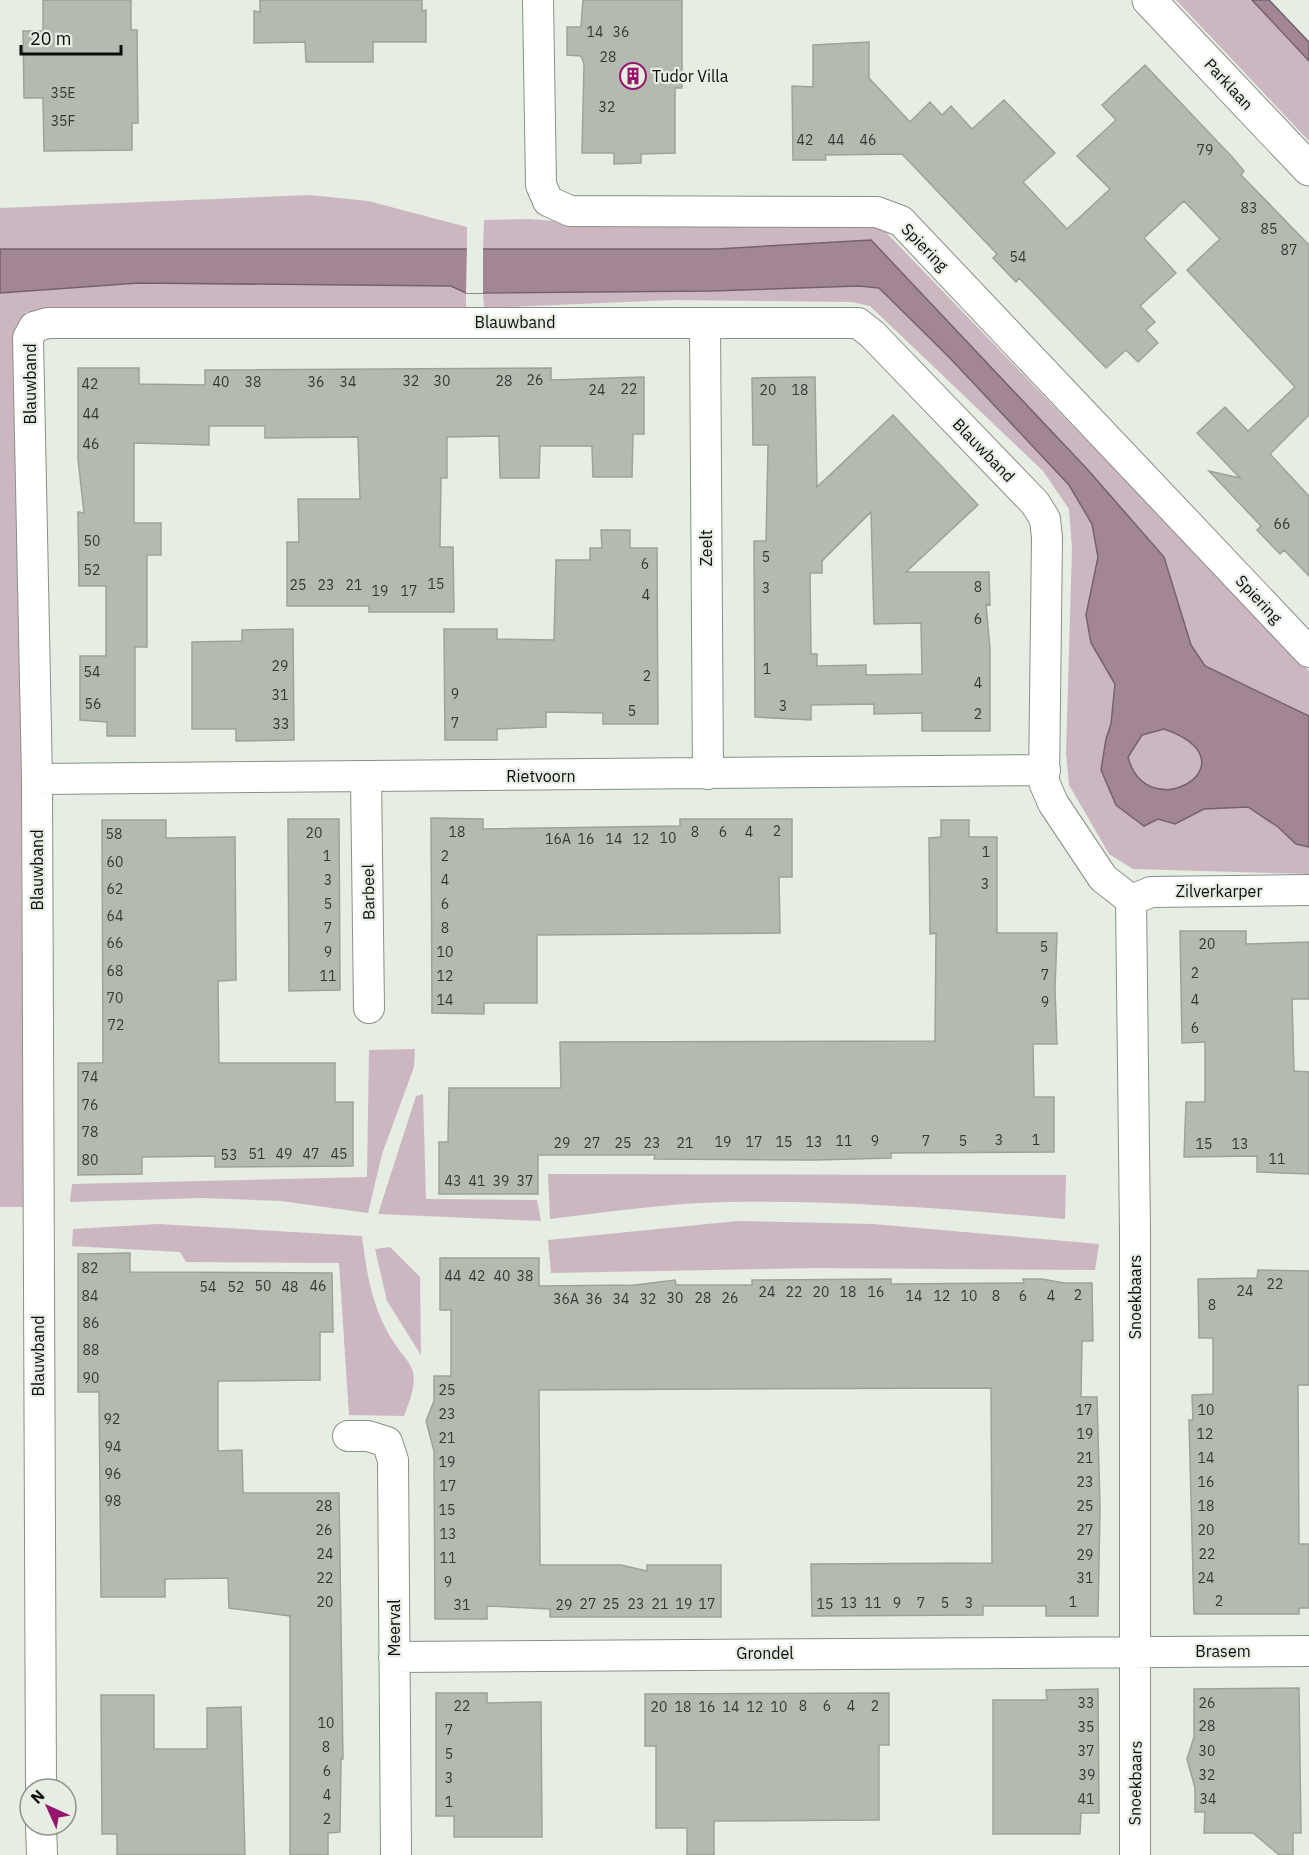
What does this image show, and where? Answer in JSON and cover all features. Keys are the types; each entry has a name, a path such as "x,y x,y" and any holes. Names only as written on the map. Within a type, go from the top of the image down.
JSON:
{"street":[{"name":"Spiering","path":"538,0 541,185 548,201 570,211 877,212 901,221 1309,652"},
{"name":"Parklaan","path":"1149,0 1309,169"},
{"name":"Blauwband","path":"41,1777 37,779 28,338 34,327 48,323 858,323 872,334 1035,503 1045,519 1047,538 1045,770"},
{"name":"Zeelt","path":"705,323 708,774"},
{"name":"Rietvoorn","path":"37,779 1045,770"},
{"path":"1045,770 1048,794 1103,878 1131,900"},
{"name":"Barbeel","path":"366,776 369,1008"},
{"name":"Zilverkarper","path":"1131,900 1151,892 1309,890"},
{"name":"Snoekbaars","path":"1131,900 1136,1652 1135,1855"},
{"name":"Meerval","path":"348,1436 368,1436 387,1442 393,1460 396,1855"},
{"name":"Brasem","path":"1136,1652 1309,1651"},
{"name":"Grondel","path":"394,1657 1136,1652"},
{"path":"41,1837 42,1855"}],"shaded area":[{"path":"1176,0 1252,0 1309,61 1309,141"},
{"path":"1252,0 1269,0 1309,42 1309,61"},
{"path":"310,195 368,201 467,227 467,249 0,249 0,208"},
{"path":"529,219 566,222 877,223 1309,671 1309,716 1205,666 1191,645 1164,557 1088,470 871,240 717,249 483,249 484,220"},
{"path":"871,240 1088,470 1164,557 1191,645 1205,666 1309,716 1309,847 1296,844 1278,827 1248,807 1204,809 1175,824 1158,819 1144,826 1116,805 1101,770 1111,724 1115,684 1091,643 1086,615 1098,557 1092,524 1069,485 948,356 879,288 859,286 711,291 466,293 451,286 139,283 0,293 0,249 717,249","holes":["1164,729 1191,743 1201,758 1199,772 1189,783 1173,789 1155,788 1139,778 1128,757 1142,735"]},
{"path":"139,283 451,286 466,293 466,309 175,309 26,312 19,321 23,1207 0,1207 0,293"},
{"path":"859,286 879,288 948,356 1069,485 1092,524 1098,557 1086,615 1091,643 1115,684 1111,724 1101,770 1158,819 1176,824 1204,809 1248,807 1278,827 1296,844 1309,847 1309,874 1133,869 1109,854 1069,785 1066,753 1072,549 1069,509 1043,471 870,306 852,302 673,300 484,308 483,293 711,291"},
{"path":"1164,729 1191,743 1201,758 1199,772 1189,783 1173,789 1155,788 1139,778 1128,757 1142,735"},
{"path":"415,1049 414,1067 382,1154 368,1213 281,1201 202,1198 70,1202 72,1184 367,1177 369,1050"},
{"path":"423,1094 426,1199 537,1200 541,1221 378,1214 416,1096"},
{"path":"548,1174 1066,1175 1065,1219 897,1206 813,1202 728,1202 639,1208 550,1219"},
{"path":"737,1221 873,1224 1099,1244 1095,1270 816,1268 551,1273 548,1240"},
{"path":"158,1224 362,1236 369,1282 379,1314 413,1374 414,1384 404,1416 349,1415 339,1263 186,1262 180,1252 72,1246 73,1229"},
{"path":"390,1247 420,1277 421,1355 387,1301 375,1249"}],"pier":[{"path":"467,246 483,246 483,293 466,293"}],"building":[{"path":"43,0 131,0 131,30 137,30 138,123 132,123 132,150 44,151 43,98 24,98 23,31 43,31"},
{"path":"260,0 422,0 422,11 426,10 426,42 373,42 373,62 306,62 305,42 254,43 254,11 260,12"},
{"name":"Tudor Villa","path":"583,0 682,0 682,88 675,88 675,153 641,154 641,163 614,164 614,153 582,153 584,64 581,56 567,55 567,27 581,27"},
{"path":"869,42 869,78 910,122 930,102 942,115 951,106 972,129 1004,100 1055,153 1023,182 1067,229 1110,189 1077,156 1116,120 1102,105 1145,65 1233,158 1244,171 1241,175 1309,245 1309,415 1270,454 1309,496 1309,576 1284,550 1280,554 1257,530 1261,526 1209,471 1240,478 1197,433 1225,407 1248,431 1295,387 1187,270 1220,239 1184,201 1144,238 1176,273 1140,306 1155,322 1146,330 1158,343 1138,362 1126,350 1106,368 1019,278 1016,282 993,258 997,254 902,154 825,155 826,160 793,160 792,86 813,87 813,45"},
{"path":"78,368 139,368 139,384 205,385 205,370 551,368 551,380 644,377 644,434 633,434 632,477 593,477 592,446 540,446 539,478 500,478 499,436 447,437 447,478 441,478 440,547 453,547 454,612 369,612 369,606 287,606 287,542 299,542 298,499 360,499 358,437 265,438 265,426 209,426 209,445 134,443 134,523 161,523 161,555 147,555 147,647 135,647 135,736 107,736 107,722 80,720 80,656 106,656 106,586 79,586 78,512 84,513 78,459"},
{"path":"815,377 817,487 893,415 978,505 906,572 989,572 990,605 986,604 990,649 990,731 922,731 922,713 874,714 874,704 811,705 811,720 755,717 754,541 766,541 768,445 753,445 752,378","holes":["871,512 874,624 921,623 922,674 866,675 866,665 817,666 817,654 811,654 810,573 822,573 822,561"]},
{"path":"601,530 630,530 630,548 657,548 658,724 603,724 603,713 546,712 546,727 497,729 497,740 445,740 444,629 497,629 497,639 554,640 556,560 590,560 590,548 602,548"},
{"path":"293,629 294,740 236,741 236,729 192,729 192,642 242,641 242,630"},
{"path":"431,818 483,819 483,829 680,826 680,819 792,819 792,877 779,877 780,933 537,935 537,1003 484,1003 484,1014 432,1013"},
{"path":"288,819 339,819 340,990 289,991"},
{"path":"102,820 166,820 166,838 235,837 236,980 218,981 219,1063 335,1063 335,1102 353,1102 353,1166 215,1167 215,1156 142,1157 142,1174 78,1175 78,1063 103,1063"},
{"path":"941,820 969,820 969,837 997,837 997,933 1057,933 1055,989 1057,1044 1033,1044 1034,1097 1054,1097 1054,1152 891,1153 891,1158 816,1160 654,1159 655,1155 538,1155 538,1194 439,1194 439,1142 448,1142 449,1088 561,1088 560,1042 935,1041 936,933 930,934 929,838 941,837"},
{"path":"1180,931 1246,931 1246,944 1309,942 1309,999 1292,999 1294,1071 1309,1072 1309,1174 1257,1172 1257,1156 1184,1157 1186,1102 1205,1102 1205,1042 1182,1043"},
{"path":"130,1253 130,1272 332,1273 333,1332 320,1332 320,1380 218,1381 218,1451 242,1450 243,1493 339,1493 343,1759 341,1759 340,1832 328,1833 328,1855 290,1855 290,1616 229,1608 228,1578 165,1579 165,1597 101,1597 99,1392 78,1392 78,1254"},
{"path":"440,1258 539,1258 539,1286 635,1285 675,1280 676,1285 752,1285 752,1280 891,1279 891,1284 1024,1283 1023,1279 1092,1283 1093,1341 1082,1341 1081,1397 1097,1397 1100,1507 1098,1616 1046,1616 1046,1606 983,1606 983,1615 812,1616 811,1564 992,1563 991,1388 717,1389 539,1390 540,1565 621,1565 647,1571 647,1565 721,1565 721,1617 550,1617 550,1609 487,1606 487,1619 435,1619 434,1451 426,1421 434,1401 434,1376 451,1376 451,1310 440,1310"},
{"path":"1258,1270 1309,1271 1309,1385 1298,1385 1299,1544 1309,1544 1309,1608 1299,1608 1299,1614 1194,1614 1189,1420 1193,1420 1192,1395 1213,1394 1213,1338 1199,1338 1198,1279 1257,1278"},
{"path":"1299,1688 1301,1833 1293,1833 1293,1855 1279,1855 1253,1833 1204,1833 1205,1812 1195,1812 1195,1788 1187,1759 1194,1737 1194,1689"},
{"path":"1098,1689 1099,1813 1081,1813 1080,1834 993,1834 993,1700 1047,1700 1046,1690"},
{"path":"436,1693 487,1693 487,1703 541,1702 542,1837 454,1837 454,1816 436,1816"},
{"path":"889,1693 889,1745 879,1745 879,1820 714,1821 714,1855 687,1855 687,1828 656,1828 656,1746 645,1746 645,1694"},
{"path":"101,1695 154,1695 154,1749 207,1749 207,1708 241,1707 245,1855 117,1855 117,1834 102,1834"}],"place":[{"name":"Tudor Villa","path":"633,76"}]}
